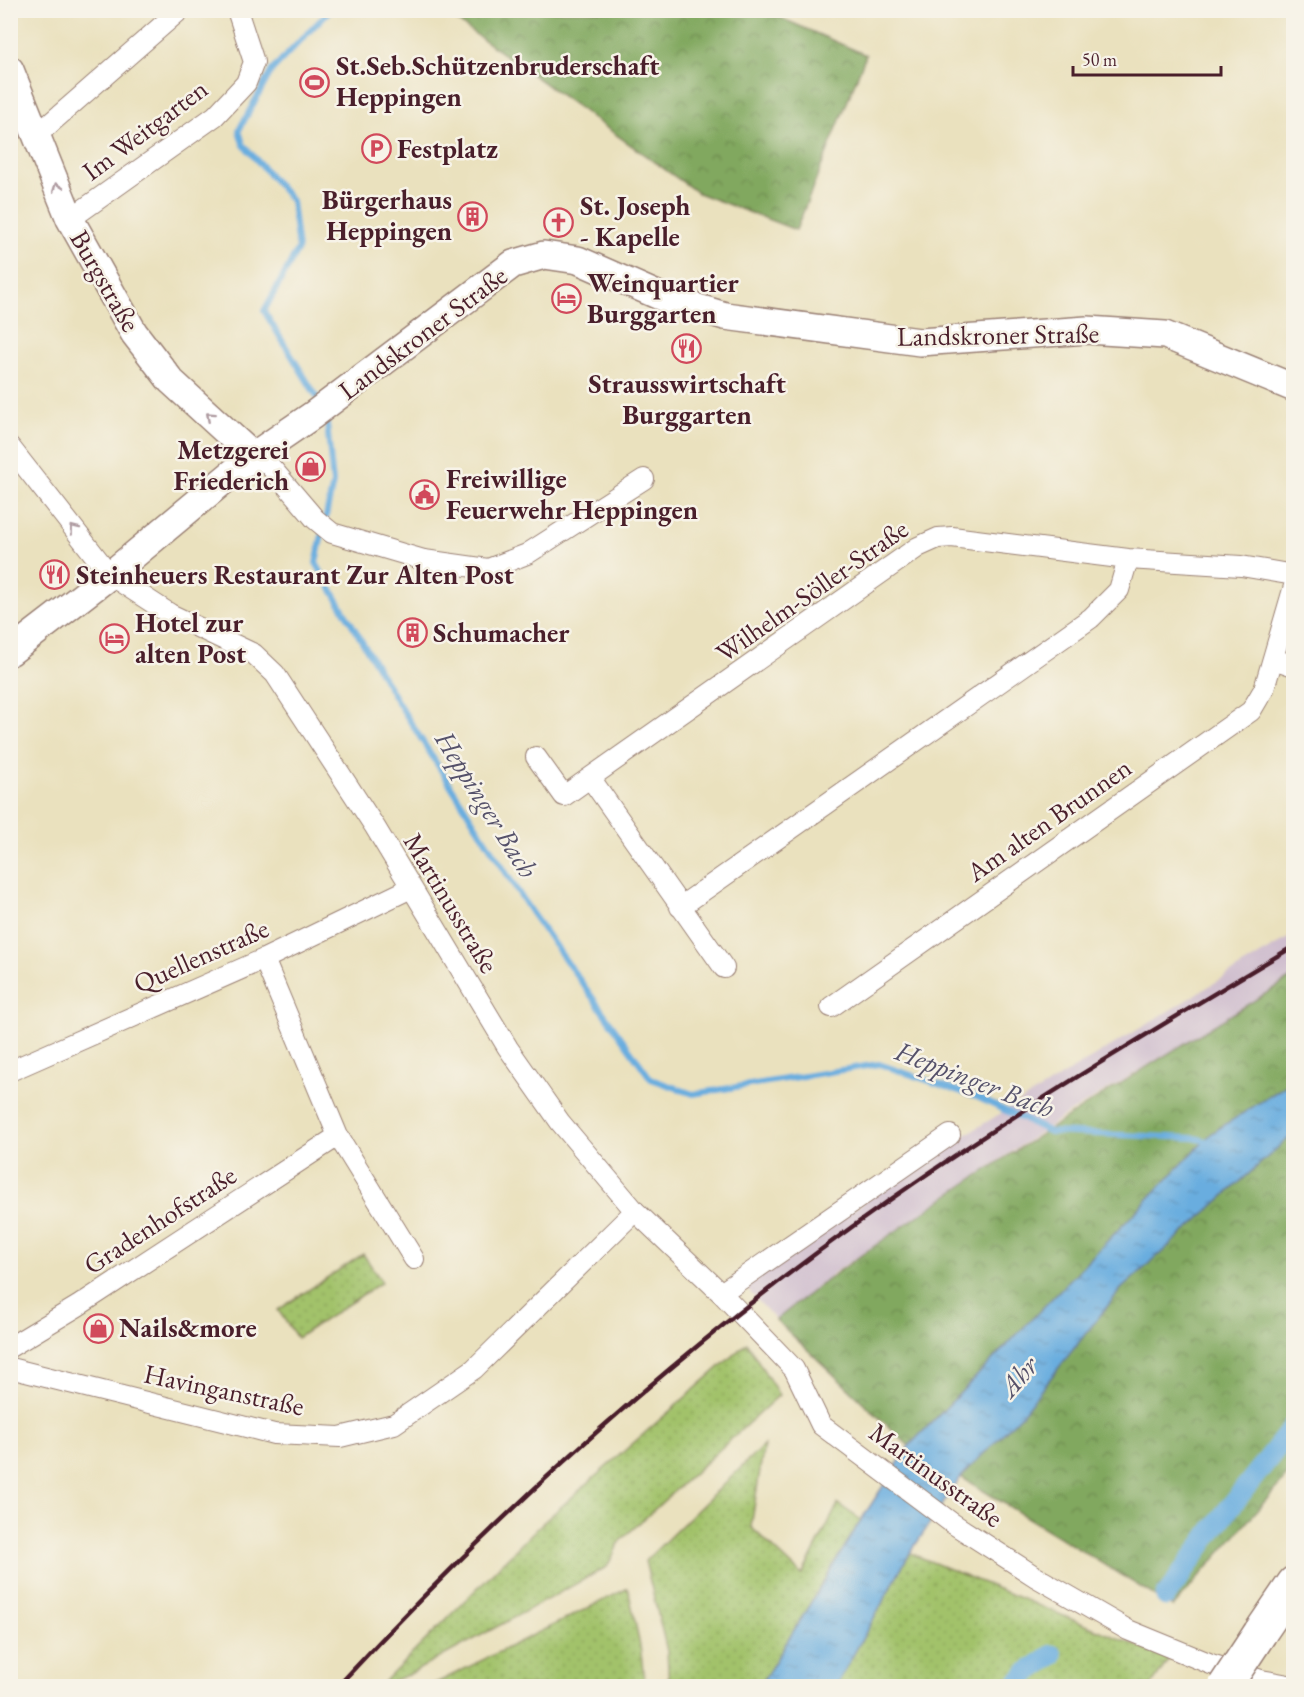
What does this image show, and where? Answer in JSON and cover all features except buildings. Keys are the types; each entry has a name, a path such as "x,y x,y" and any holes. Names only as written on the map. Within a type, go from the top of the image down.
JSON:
{"highway":[{"path":"1225,1686 1293,1583"}],"main road":[{"name":"Burgstraße","path":"10,70 38,134 70,219 134,333 171,381 254,456"},
{"name":"Landskroner Straße","path":"10,652 110,575 254,456 339,396 513,264 544,255 578,260 664,298 725,316 793,327 920,342 1087,330 1165,336 1293,388"}],"street":[{"path":"38,134 180,10"},
{"name":"Im Weitgarten","path":"70,219 215,116 246,83 254,62 237,10"},
{"name":"Martinusstraße","path":"10,447 110,575 170,614 254,654 275,675 375,827 525,1073 560,1122 635,1211 721,1293 794,1369 821,1425 952,1523 1036,1577 1128,1630 1168,1647 1262,1680 1293,1686"},
{"path":"254,456 269,465 315,519 332,533 424,560 488,569 527,554 644,479"},
{"name":"Wilhelm-Söller-Straße","path":"536,757 564,796 918,547 938,538 964,538 1128,559 1241,566 1293,575"},
{"path":"680,907 1091,618 1119,590 1128,559"},
{"name":"Am alten Brunnen","path":"831,1007 1251,711 1264,689 1293,586"},
{"path":"1274,659 1293,666"},
{"path":"591,779 724,968"},
{"name":"Quellenstraße","path":"10,1071 264,959 411,888"},
{"path":"264,959 338,1136 414,1259"},
{"path":"721,1293 950,1135"},
{"name":"Gradenhofstraße","path":"10,1347 88,1300 338,1136"},
{"name":"Havinganstraße","path":"10,1368 274,1434 340,1437 394,1425 474,1369 635,1211"}],"shaded area":[{"path":"1293,935 1293,977 1061,1118 832,1274 776,1320 744,1286 921,1162"}],"green space":[{"path":"443,11 773,11 772,14 866,55 796,230 698,193"},
{"path":"1293,977 1293,1081 1212,1133 909,1446 776,1320 842,1269 956,1190 1039,1135"},
{"path":"1293,1134 1293,1469 1173,1607 961,1477 1022,1414 1121,1289"},
{"path":"363,1254 382,1282 297,1338 278,1310"},
{"path":"747,1343 779,1395 620,1541 607,1567 410,1674 380,1686 538,1527"},
{"path":"764,1445 751,1527 802,1575 838,1504 861,1520 760,1686 669,1686 667,1651 645,1561"},
{"path":"910,1553 1169,1659 1151,1686 836,1686"},
{"path":"628,1588 640,1645 645,1686 430,1686"}],"water":[{"name":"Ahr","path":"1293,1081 1293,1134 1121,1289 1022,1414 961,1477 910,1553 836,1686 760,1686 909,1446 1212,1133"}],"waterway":[{"name":"Heppinger Bach","path":"320,402 264,311 298,249 292,201 243,144 239,130 272,70 330,10"},
{"name":"Heppinger Bach","path":"326,414 333,483 316,563 397,701 531,912 651,1079 693,1094 879,1064 979,1098 1050,1132 1194,1138 1210,1142"},
{"path":"1166,1596 1216,1525 1294,1426"},
{"path":"1015,1686 1028,1672 1052,1655"}],"railway":[{"path":"338,1686 405,1615 545,1479 617,1414 768,1290 846,1231 1016,1115 1294,946"}],"place":[{"name":"St.Seb.Schützenbruderschaft Heppingen","path":"315,82"},
{"name":"Festplatz","path":"376,149"},
{"name":"Bürgerhaus Heppingen","path":"473,216"},
{"name":"St. Joseph - Kapelle","path":"559,222"},
{"name":"Weinquartier Burggarten","path":"566,299"},
{"name":"Strausswirtschaft Burggarten","path":"687,349"},
{"name":"Metzgerei Friederich","path":"310,466"},
{"name":"Freiwillige Feuerwehr Heppingen","path":"425,495"},
{"name":"Steinheuers Restaurant Zur Alten Post","path":"55,575"},
{"name":"Schumacher","path":"412,633"},
{"name":"Hotel zur alten Post","path":"114,639"},
{"name":"Nails&more","path":"98,1328"}]}
